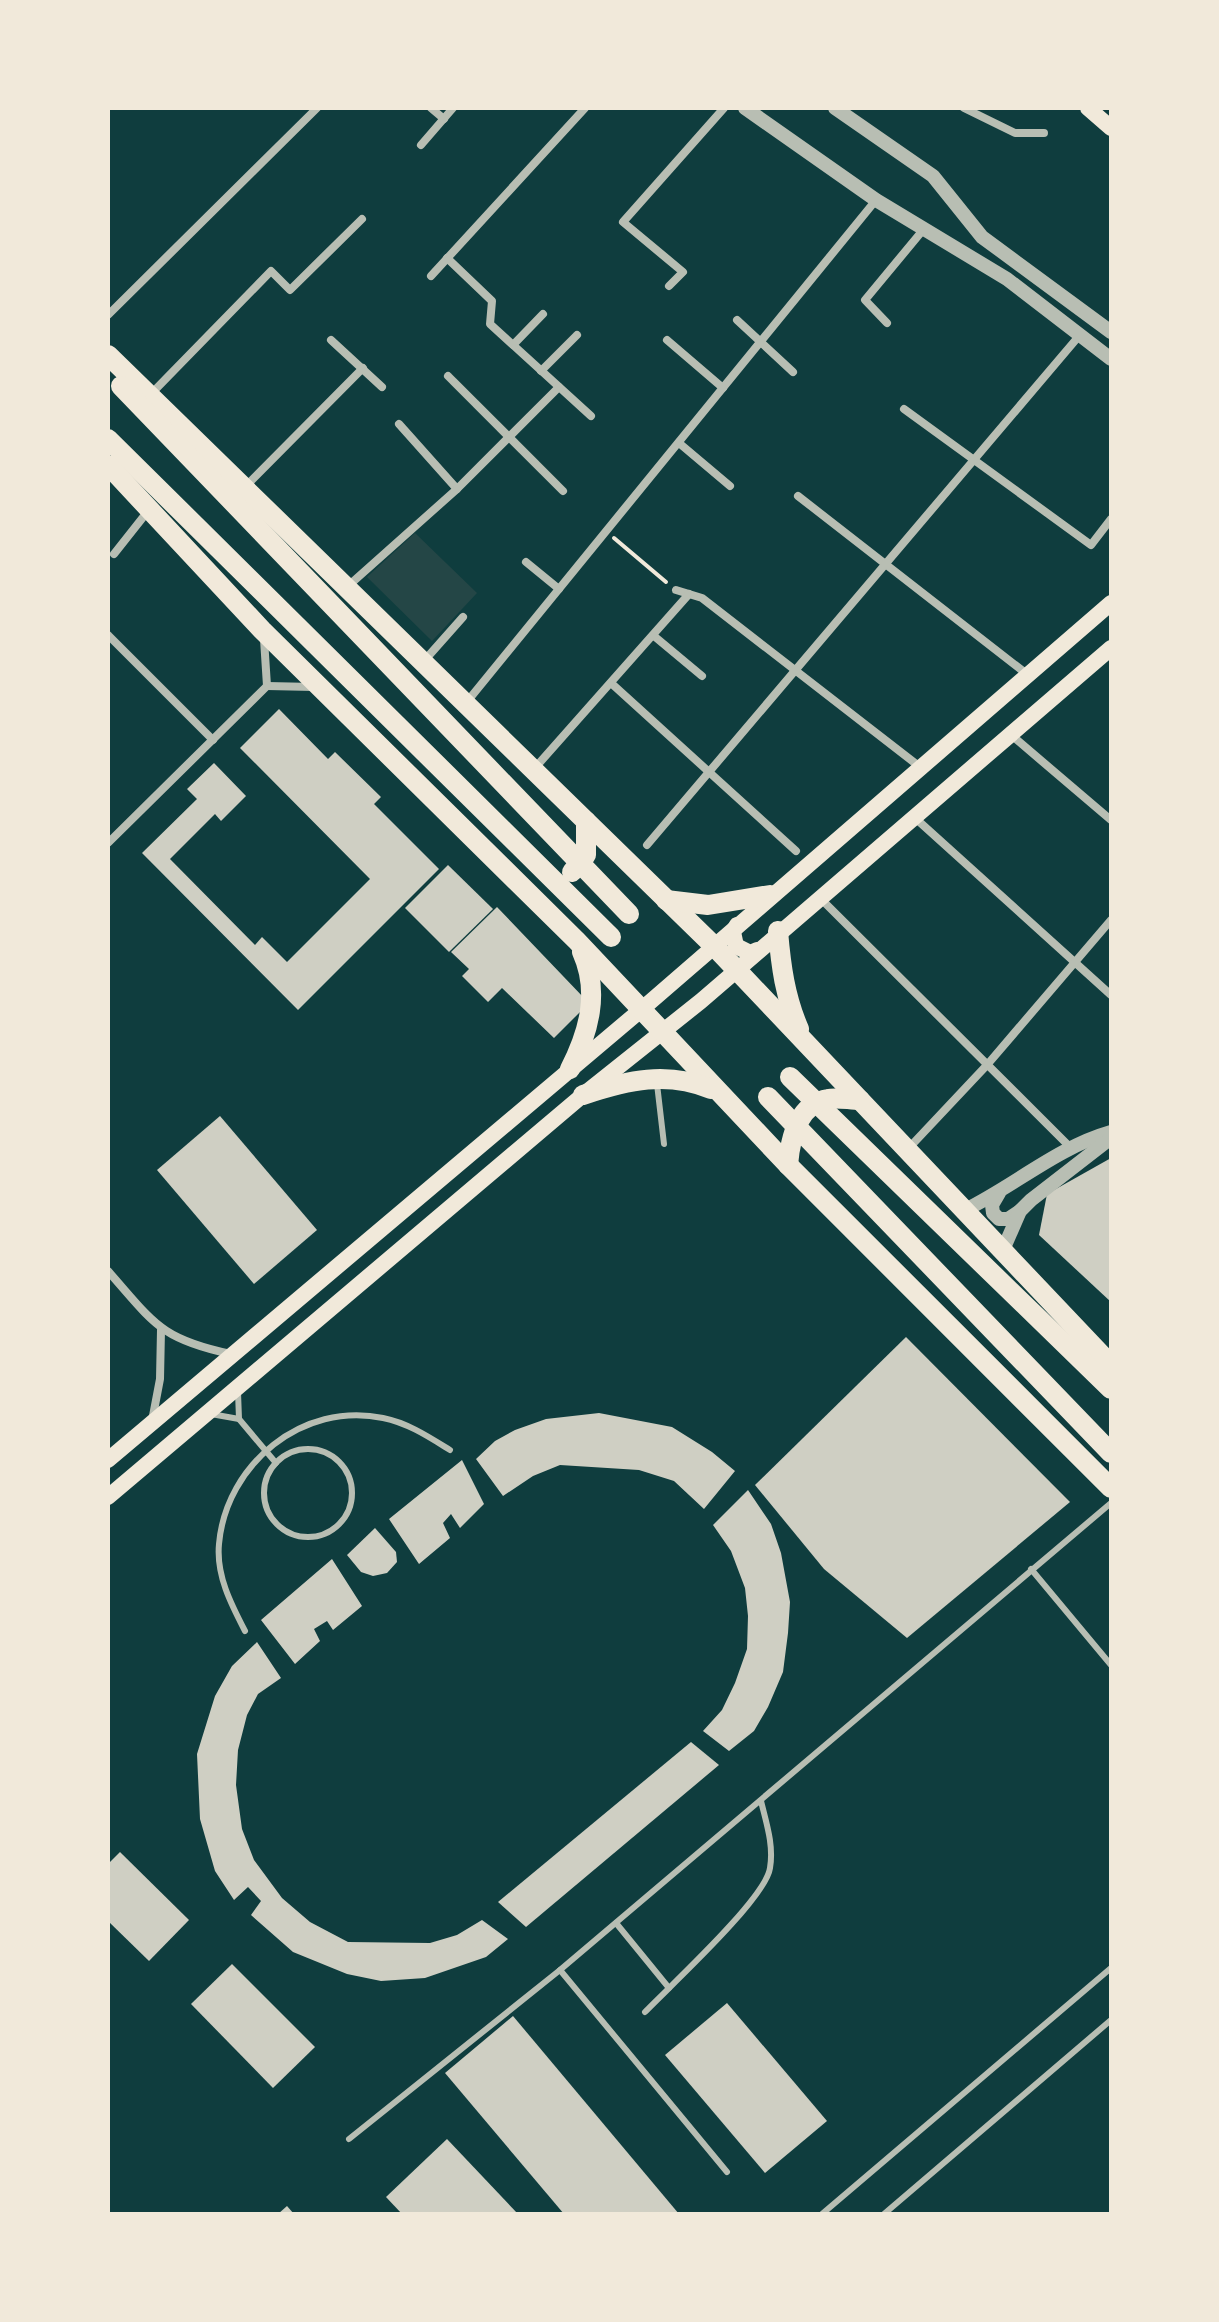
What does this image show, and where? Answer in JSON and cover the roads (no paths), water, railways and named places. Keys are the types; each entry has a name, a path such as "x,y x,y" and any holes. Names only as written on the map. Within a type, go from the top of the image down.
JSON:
{"main road":[{"path":"1088,108 1111,128"},
{"path":"108,355 714,946 1111,1365"},
{"path":"108,372 629,914"},
{"path":"108,439 611,937"},
{"path":"108,465 262,630 577,941 788,1165 1111,1488"},
{"path":"108,1460 642,1009 770,895 802,857 920,768 1111,603"},
{"path":"108,1497 583,1095 701,1001 778,931 1111,648"},
{"path":"521,887 550,887 569,875 586,855 586,821"},
{"path":"666,900 708,905 770,895"},
{"path":"737,925 733,932 736,946 742,951 757,950"},
{"path":"778,931 781,970 790,1007 806,1043"},
{"path":"570,1069 584,1042 592,992 589,967 577,941"},
{"path":"790,1077 1111,1389"},
{"path":"583,1095 623,1081 657,1078 686,1078 716,1090"},
{"path":"768,1097 1111,1453"},
{"path":"788,1165 791,1135 804,1114 825,1099 860,1100"}],"street":[{"path":"108,315 317,108"},
{"path":"431,108 444,119"},
{"path":"421,145 453,108"},
{"path":"431,276 585,108"},
{"path":"669,286 683,272 623,222 724,108"},
{"path":"745,108 876,200 1007,279 1111,359"},
{"path":"835,108 933,176 982,237 1111,332"},
{"path":"964,108 1015,133 1044,133"},
{"path":"466,704 876,200"},
{"path":"150,395 271,271 290,290 362,219"},
{"path":"887,323 865,300 923,230"},
{"path":"447,258 492,301 490,324 591,416"},
{"path":"1007,279 1017,264"},
{"path":"513,345 543,314"},
{"path":"737,320 793,372"},
{"path":"541,371 577,335"},
{"path":"647,845 972,458 1079,336"},
{"path":"331,340 382,387"},
{"path":"667,340 723,388"},
{"path":"245,487 363,368"},
{"path":"448,376 508,440 563,491"},
{"path":"347,587 457,489 559,387"},
{"path":"904,409 1091,545 1111,519"},
{"path":"399,424 457,489"},
{"path":"679,443 730,486"},
{"path":"798,496 1029,675"},
{"path":"114,554 150,510"},
{"path":"526,562 559,589"},
{"path":"676,590 702,598 920,768"},
{"path":"533,770 689,594"},
{"path":"423,662 463,617"},
{"path":"262,630 267,686"},
{"path":"108,635 213,740"},
{"path":"654,636 702,676"},
{"path":"611,683 802,857"},
{"path":"108,843 267,686 320,688"},
{"path":"1010,734 1111,820"},
{"path":"913,816 1111,995"},
{"path":"818,897 1071,1148"},
{"path":"907,1150 987,1065 1111,920"},
{"path":"965,1210 1000,1193 1071,1148 1111,1132"},
{"path":"1000,1193 992,1205 993,1213 999,1219 1008,1219 1067,1169 1111,1138"},
{"path":"1003,1250 1020,1211"},
{"path":"108,1271 161,1330 192,1346 232,1355"},
{"path":"152,1422 160,1379 161,1330"}],"lane":[{"path":"657,1078 664,1144"},
{"path":"238,1387 239,1419 276,1463"},
{"path":"207,1413 239,1419"},
{"path":"245,1631 220,1573 218,1546 232,1496 248,1467 265,1451 284,1435 314,1421 348,1415 395,1422 417,1429 450,1450"},
{"path":"304,1449 320,1450 335,1458 346,1470 352,1485 346,1516 321,1535 297,1535 276,1523 267,1509 264,1493 267,1477 276,1463 289,1453 304,1449"},
{"path":"349,2139 560,1970 1111,1503"},
{"path":"1031,1569 1111,1665"},
{"path":"645,2012 756,1895 770,1871 771,1844 761,1801"},
{"path":"616,1923 669,1988"},
{"path":"822,2214 1111,1968"},
{"path":"560,1970 727,2172"},
{"path":"884,2214 1111,2020"}]}
